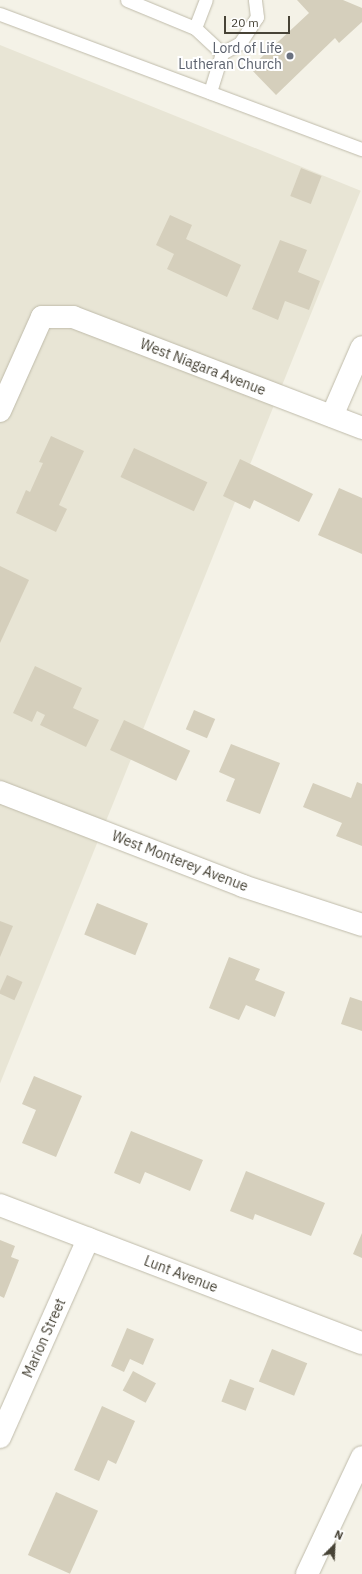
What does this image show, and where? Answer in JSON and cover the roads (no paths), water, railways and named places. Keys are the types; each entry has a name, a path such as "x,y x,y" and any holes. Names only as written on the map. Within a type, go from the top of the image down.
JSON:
{"street":[{"name":"West Niagara Avenue","path":"0,411 42,317 73,318 362,428"},
{"path":"332,416 362,347"},
{"name":"West Monterey Avenue","path":"0,792 243,886 362,925"},
{"name":"Lunt Avenue","path":"0,1205 362,1343"},
{"name":"Marion Street","path":"0,1437 88,1239"},
{"path":"307,1574 362,1457"}],"lane":[{"path":"127,0 195,28 222,52"},
{"path":"195,28 206,0"},
{"path":"210,92 222,52 240,43 257,17 255,0"},
{"path":"0,14 362,149"}],"place":[{"name":"Lord of Life Lutheran Church","path":"290,56"}]}
